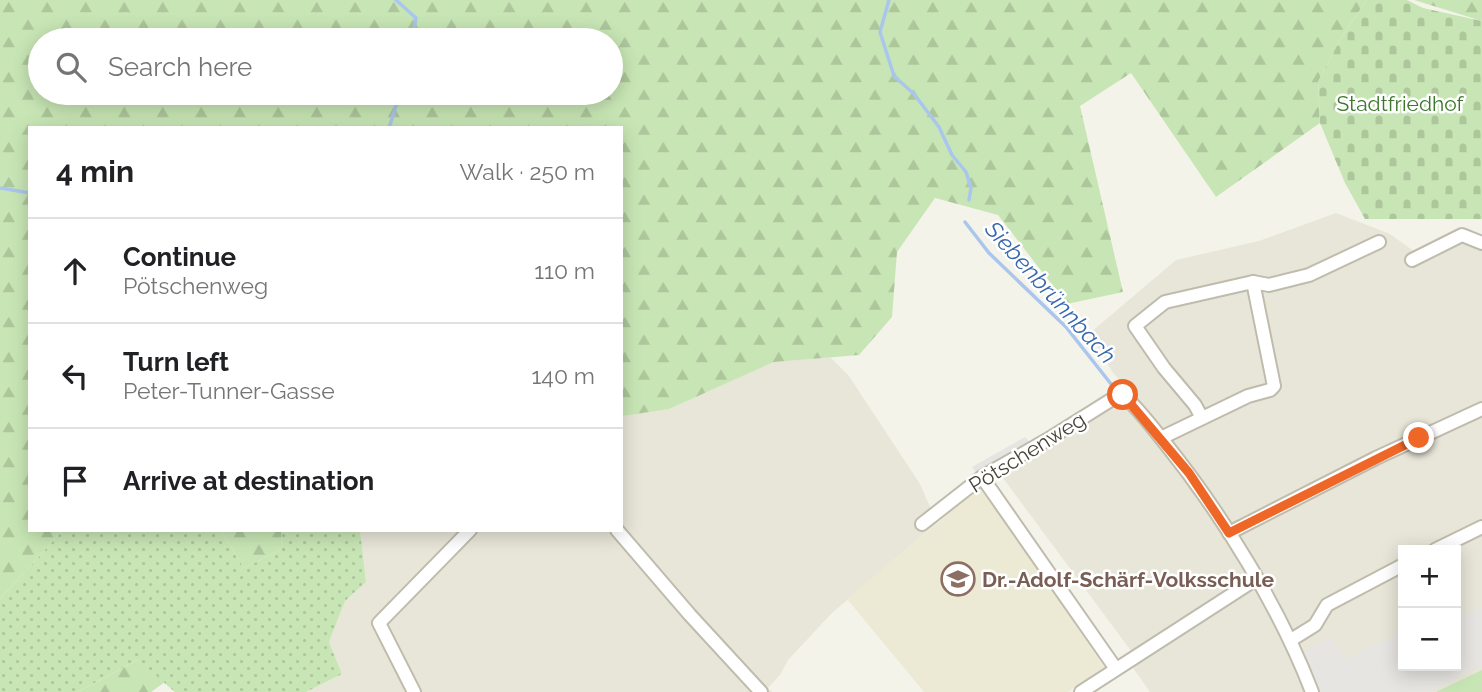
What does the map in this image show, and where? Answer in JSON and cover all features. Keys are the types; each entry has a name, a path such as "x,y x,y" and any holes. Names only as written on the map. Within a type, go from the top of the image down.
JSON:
{"street":[{"path":"1412,260 1462,235 1482,243"},
{"path":"1202,418 1135,326 1165,302 1253,282 1269,285 1309,275 1379,242"},
{"path":"1161,438 1274,386 1253,282"},
{"name":"Pötschenweg","path":"922,524 982,477 1123,395 1189,473 1229,533 1291,640 1312,692"},
{"path":"1229,533 1376,458 1482,409"},
{"path":"982,477 1116,669"},
{"path":"1444,545 1482,527"},
{"path":"414,692 380,623 468,532"},
{"path":"619,532 761,692"},
{"path":"1291,640 1315,625 1327,605 1398,568"},
{"path":"1081,692 1256,579"}],"shaded area":[{"path":"1336,213 1390,234 1415,252 1461,231 1482,238 1482,692 1150,692 1133,668 1140,663 1000,474 1130,390 1113,373 1090,333 1176,260 1259,241"},
{"path":"830,357 849,376 920,484 937,523 832,613 788,660 780,675 768,688 772,692 306,692 342,674 329,642 345,601 366,582 360,532 623,532 623,416 669,409 774,362"},
{"path":"1025,437 1032,444 977,475 972,467"},
{"name":"Dr.-Adolf-Schärf-Volksschule","path":"981,490 1104,667 1068,692 924,692 847,599 966,499"},
{"path":"1482,606 1482,666 1429,692 1318,692 1303,651 1331,637 1345,659 1398,633 1398,671 1461,671 1461,616"}],"green space":[{"path":"0,0 1367,0 1342,36 1318,82 1320,123 1216,197 1131,73 1080,106 1123,292 1067,304 998,215 935,198 897,252 892,317 859,355 774,362 669,409 623,416 623,126 28,126 28,532 61,532 0,599"},
{"name":"Stadtfriedhof","path":"1367,0 1407,0 1423,8 1482,21 1482,219 1365,219 1345,183 1320,123 1318,82 1342,36"},
{"path":"1414,0 1482,0 1482,21"},
{"path":"61,532 222,532 244,568 282,549 281,532 360,532 366,582 345,601 329,642 342,674 306,692 175,692 137,660 78,692 0,692 0,599"},
{"path":"222,532 281,532 282,549 244,568"},
{"path":"137,660 165,682 151,692 78,692"},
{"path":"1482,670 1482,692 1436,692"}],"waterway":[{"path":"396,0 416,18 414,28"},
{"name":"Siebenbrünnbach","path":"889,0 880,32 894,76 914,94 939,127 952,155 966,172 971,188 969,200"},
{"path":"390,126 396,105"},
{"path":"0,188 28,193"},
{"name":"Siebenbrünnbach","path":"965,222 989,253 1066,327 1111,384"}],"place":[{"name":"Dr.-Adolf-Schärf-Volksschule","path":"958,579"}],"route":[{"path":"1123,395 1189,473 1229,533 1419,438"}]}
